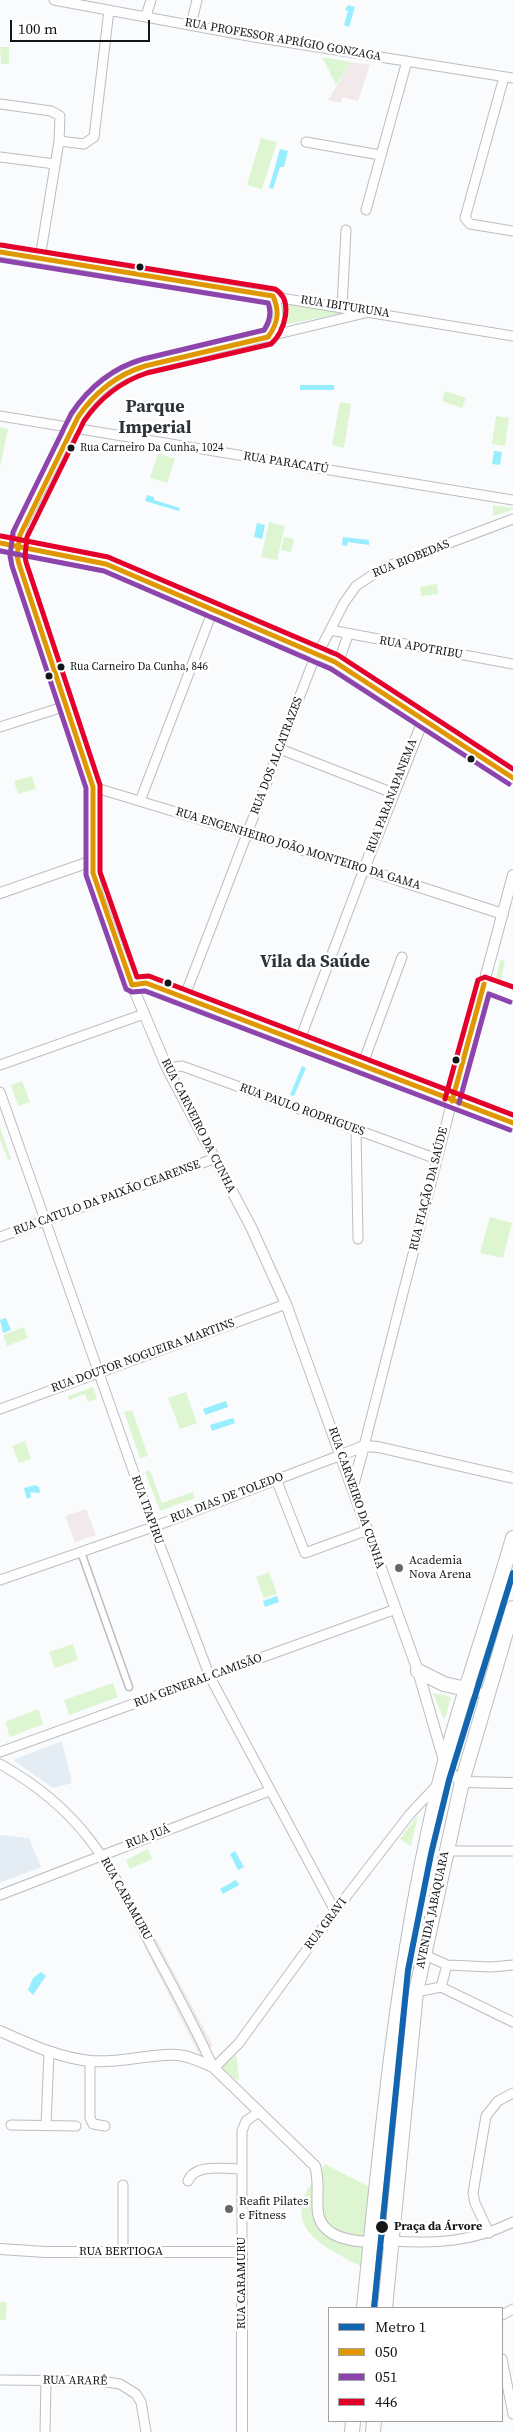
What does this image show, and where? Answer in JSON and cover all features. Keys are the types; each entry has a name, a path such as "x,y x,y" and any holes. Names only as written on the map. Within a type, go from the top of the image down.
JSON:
{"main road":[{"name":"AVENIDA JABAQUARA","path":"364,2307 400,1984 408,1932 440,1782 513,1538"},
{"name":"AVENIDA JABAQUARA","path":"385,2307 416,1992 462,1782 513,1608"},
{"path":"418,1671 444,1684 488,1694"}],"street":[{"name":"RUA PROFESSOR APRÍGIO GONZAGA","path":"54,0 88,3 108,10 191,25 508,78"},
{"path":"146,16 151,0"},
{"path":"191,25 197,0"},
{"path":"59,141 84,144 94,137 108,10"},
{"path":"366,210 407,61"},
{"path":"508,78 465,216 466,221 470,224 513,231"},
{"path":"0,104 50,111 60,116 59,141 40,258"},
{"path":"306,142 380,155"},
{"path":"0,157 55,164"},
{"path":"342,307 346,230"},
{"name":"RUA IBITURUNA","path":"0,252 513,336"},
{"path":"268,337 278,317 278,308 273,296"},
{"name":"RUA CARNEIRO DA CUNHA","path":"370,312 129,372 95,394 72,428 23,525 18,545 19,564 93,786 92,861 98,895 166,1068 251,1228 286,1304 418,1671 445,1764"},
{"name":"RUA PARACATÚ","path":"0,416 513,500"},
{"name":"RUA BIOBEDAS","path":"317,654 356,586 369,576 383,568 513,519"},
{"path":"0,543 18,545 106,564 335,662 424,718 513,778"},
{"path":"140,801 213,610"},
{"name":"RUA APOTRIBU","path":"330,630 348,635 513,664"},
{"path":"335,662 341,655 348,635"},
{"name":"RUA DOS ALCATRAZES","path":"184,998 317,654"},
{"path":"0,727 66,706"},
{"name":"RUA PARANAPANEMA","path":"299,1042 393,793 424,718"},
{"path":"280,749 393,793"},
{"name":"RUA ENGENHEIRO JOÃO MONTEIRO DA GAMA","path":"93,786 364,869 503,914"},
{"path":"0,892 92,861"},
{"name":"RUA FIAÇÃO DA SAÚDE","path":"359,1447 513,875"},
{"path":"362,1066 402,957"},
{"path":"132,985 146,983 513,1123"},
{"path":"484,984 513,995"},
{"path":"0,1065 144,1014"},
{"name":"RUA PAULO RODRIGUES","path":"166,1068 182,1066 437,1160"},
{"name":"RUA ITAPIRU","path":"0,1092 153,1526 210,1677 269,1791 335,1911"},
{"path":"356,1131 358,1239"},
{"name":"RUA CATULO DA PAIXÃO CEARENSE","path":"0,1237 213,1159"},
{"name":"RUA DOUTOR NOGUEIRA MARTINS","path":"0,1409 286,1304"},
{"path":"336,1442 359,1447 378,1447 513,1478"},
{"path":"341,1455 359,1447"},
{"path":"353,1487 359,1447"},
{"name":"RUA DIAS DE TOLEDO","path":"0,1580 153,1526 341,1455"},
{"path":"276,1479 305,1553 368,1530"},
{"path":"81,1552 128,1687"},
{"name":"RUA GENERAL CAMISÃO","path":"0,1752 396,1609"},
{"name":"RUA CARAMURU","path":"0,1764 38,1788 72,1817 102,1855 196,2029 213,2068"},
{"path":"445,1764 462,1782 513,1783"},
{"name":"RUA GRAVI","path":"213,2068 239,2043 335,1911 410,1814 440,1782"},
{"name":"RUA JUÁ","path":"0,1895 269,1791"},
{"path":"446,1851 513,1851"},
{"path":"423,1954 447,1965 491,1967 513,1965"},
{"path":"441,1987 447,1965"},
{"path":"416,1992 441,1987 513,2022"},
{"path":"0,2030 48,2052 90,2061 109,2062 175,2056 192,2058 213,2068 315,2166 318,2183 318,2214 324,2224 347,2240 370,2243 391,2241 444,2243 467,2240 513,2222"},
{"path":"46,2126 48,2052"},
{"path":"90,2061 90,2118 93,2124 105,2126"},
{"path":"489,2233 475,2203 473,2193 484,2125 493,2106 513,2093"},
{"name":"RUA CARAMURU","path":"242,2432 242,2169 244,2125 246,2121 259,2112"},
{"path":"12,2124 76,2126"},
{"path":"188,2181 190,2175 196,2170 242,2169"},
{"path":"123,2185 123,2252"},
{"name":"RUA BERTIOGA","path":"0,2249 45,2252 242,2252"},
{"path":"503,2364 513,2414"},
{"name":"RUA ARARÊ","path":"0,2380 111,2382 128,2388 141,2402 146,2432"},
{"path":"45,2432 46,2381"}],"shaded area":[{"path":"351,62 370,65 358,101 342,97 341,103 328,100"},
{"path":"86,1509 96,1535 75,1542 65,1516"},
{"path":"62,1741 72,1783 53,1788 13,1760"},
{"path":"0,1835 29,1838 41,1867 0,1883"},
{"path":"145,1918 213,2046 199,2054 133,1924"}],"green space":[{"path":"0,47 9,47 9,64 1,64"},
{"path":"322,57 351,62 336,85"},
{"path":"261,138 277,142 262,189 247,185"},
{"path":"284,303 350,312 282,325"},
{"path":"445,391 466,398 462,408 442,401"},
{"path":"340,402 351,404 344,448 332,445"},
{"path":"496,416 509,418 505,446 492,444"},
{"path":"0,427 8,429 0,467"},
{"path":"158,453 175,459 167,483 150,478"},
{"path":"493,505 513,508 513,510 493,516"},
{"path":"269,522 285,526 277,560 261,557"},
{"path":"284,537 294,539 291,552 281,550"},
{"path":"437,584 438,594 421,596 420,587"},
{"path":"32,776 36,789 18,794 14,781"},
{"path":"500,960 505,961 501,980 496,978"},
{"path":"22,1081 30,1102 18,1106 11,1085"},
{"path":"0,1127 11,1159 8,1160 0,1139"},
{"path":"490,1217 512,1223 503,1258 480,1253"},
{"path":"24,1327 28,1338 7,1346 3,1335"},
{"path":"93,1387 97,1399 88,1402 85,1394 69,1400 68,1396"},
{"path":"186,1392 197,1423 180,1429 168,1398"},
{"path":"132,1410 148,1456 140,1458 124,1412"},
{"path":"25,1441 31,1459 19,1463 12,1446"},
{"path":"150,1470 162,1503 193,1492 195,1498 160,1511 145,1472"},
{"path":"269,1572 277,1594 264,1598 256,1577"},
{"path":"73,1644 78,1660 55,1668 49,1652"},
{"path":"113,1683 118,1697 69,1715 64,1700"},
{"path":"433,1693 451,1697 445,1719 443,1718"},
{"path":"38,1709 43,1724 10,1737 5,1722"},
{"path":"418,1815 411,1846 400,1839"},
{"path":"148,1849 152,1859 130,1869 126,1860"},
{"path":"236,2055 239,2079 237,2080 220,2067"},
{"name":"Praça da Árvore","path":"325,2164 371,2188 363,2268 318,2241 309,2233 304,2223 301,2211 304,2197"},
{"path":"0,2302 7,2302 6,2320 0,2320"}],"water":[{"path":"348,5 355,7 349,27 344,25 348,11 345,10"},
{"path":"280,149 288,151 284,167 280,167 273,189 269,188"},
{"path":"300,385 334,385 334,390 300,390"},
{"path":"494,451 502,452 500,465 492,464"},
{"path":"147,495 154,497 154,500 180,508 179,511 145,501"},
{"path":"257,523 265,525 262,539 254,537"},
{"path":"343,537 369,540 369,545 348,542 347,546 342,545"},
{"path":"302,1066 306,1068 294,1096 290,1095"},
{"path":"6,1318 11,1330 3,1333 0,1320"},
{"path":"226,1401 228,1407 205,1415 203,1409"},
{"path":"233,1418 235,1423 212,1431 210,1425"},
{"path":"35,1485 39,1487 40,1493 30,1492 31,1497 27,1499 24,1488"},
{"path":"277,1596 279,1602 265,1607 263,1601"},
{"path":"235,1851 244,1867 238,1870 230,1854"},
{"path":"236,1880 239,1885 223,1894 220,1889"},
{"path":"41,1972 46,1976 33,1995 28,1990 33,1978"}],"metro line":[{"name":"1","path":"374,2307 408,1970 431,1854 449,1780 513,1573"}],"transit line":[{"name":"446","path":"1,245 275,289 281,294 286,308 280,332 271,344 147,373 119,386 104,398 84,421 27,537 26,562 100,785 100,872 137,977 149,976 513,1115"},
{"name":"050","path":"0,252 273,296 277,307 276,322 268,337 145,366 125,374 99,392 78,417 20,535 17,556 19,564 93,787 93,873 132,985 146,983 513,1123"},
{"name":"051","path":"0,260 268,303 270,310 269,320 264,330 143,359 111,373 102,380 85,395 71,414 13,532 10,556 12,566 86,788 86,875 126,989 132,992 145,991 510,1130"},
{"name":"446","path":"1,536 108,557 338,655 513,769"},
{"name":"050","path":"0,543 106,564 335,662 513,778"},
{"name":"051","path":"0,551 104,571 331,669 509,784"},
{"name":"446","path":"445,1099 478,980 485,977 513,987"},
{"name":"050","path":"452,1101 484,984"},
{"name":"051","path":"459,1103 489,994 510,1002"}],"place":[{"name":"Rua Carneiro Da Cunha, 1024","path":"71,448"},
{"name":"Rua Carneiro Da Cunha, 846","path":"61,667"},
{"name":"Academia Nova Arena","path":"399,1568"},
{"name":"Reafit Pilates e Fitness","path":"229,2209"},
{"name":"Praça da Árvore","path":"382,2227"}],"district":[{"name":"Parque Imperial","path":"155,417"},
{"name":"Vila da Saúde","path":"315,962"}]}
